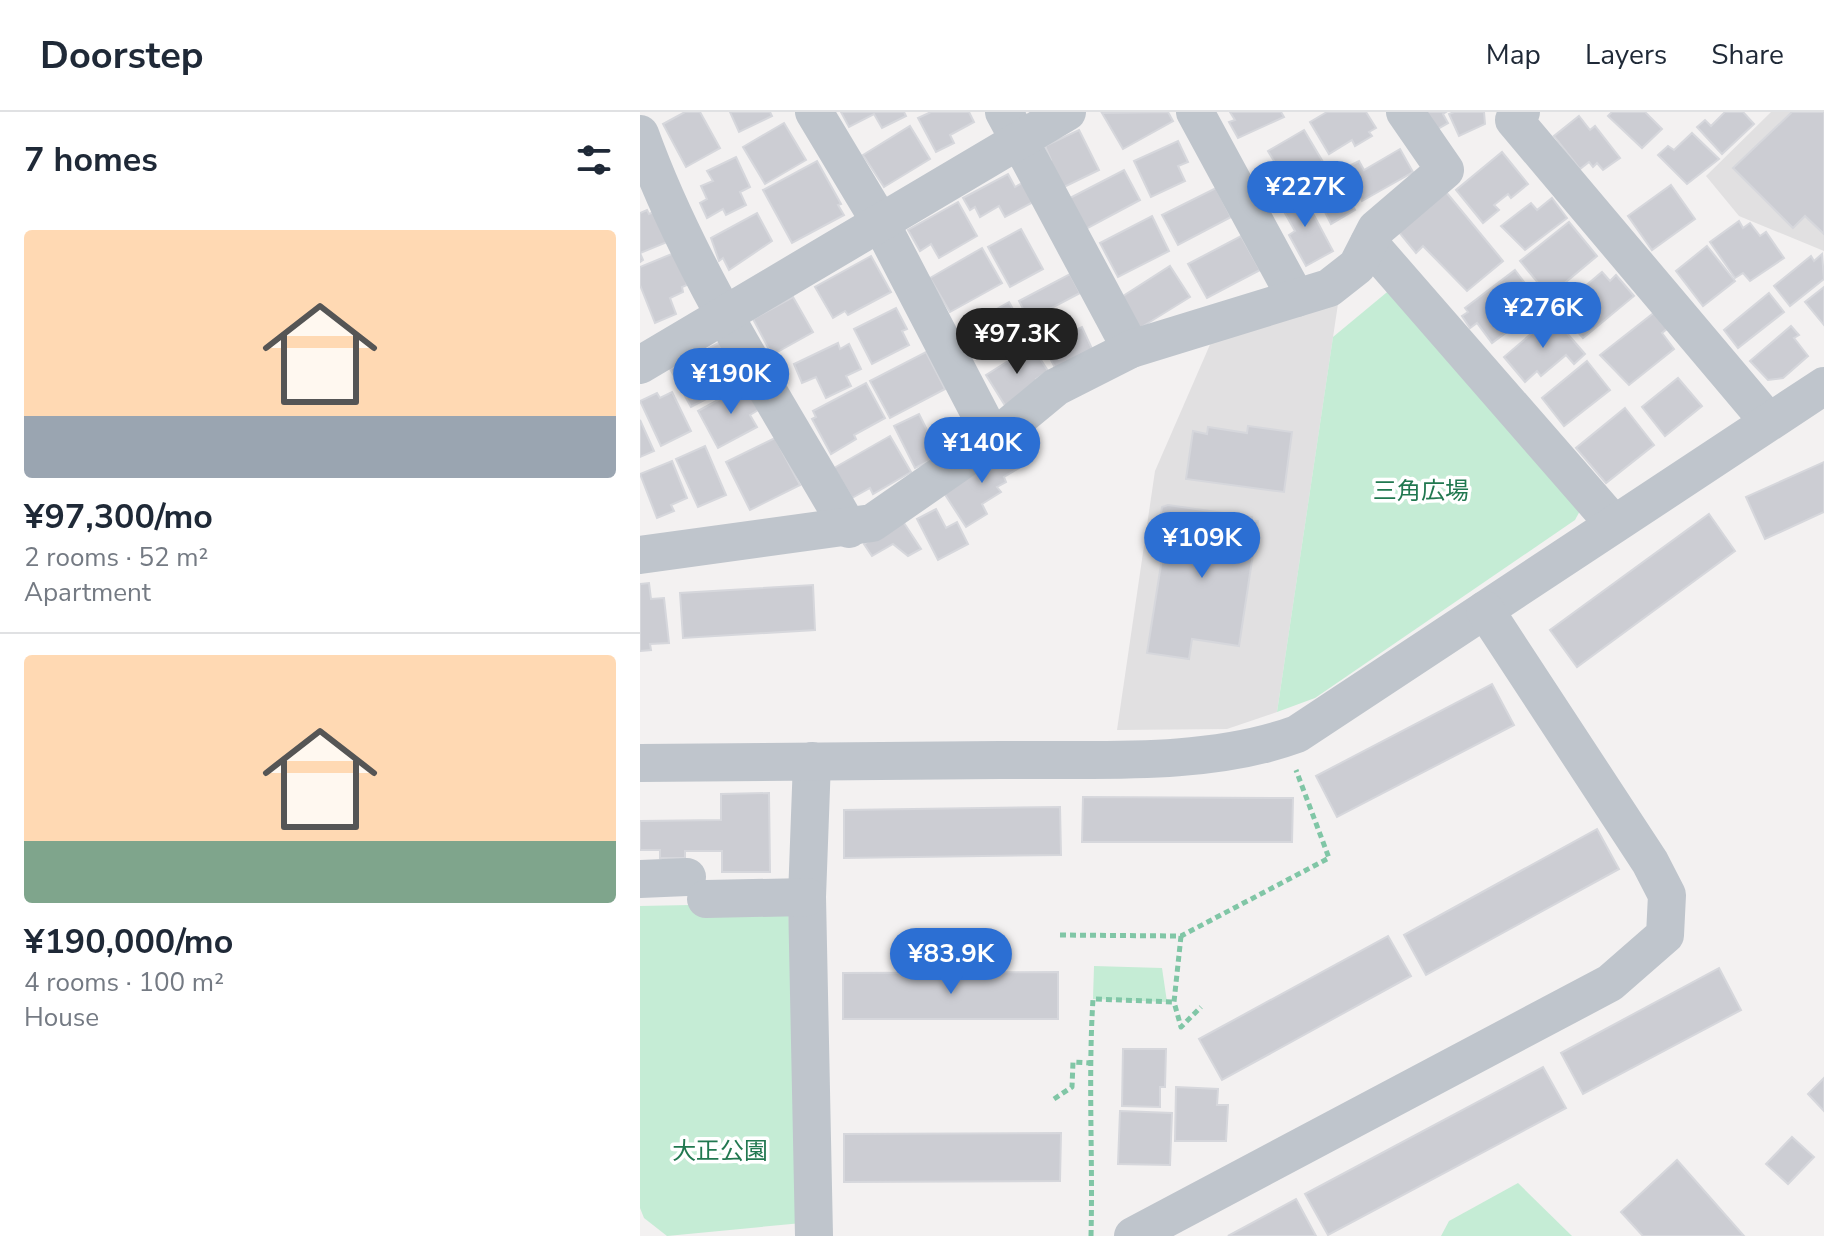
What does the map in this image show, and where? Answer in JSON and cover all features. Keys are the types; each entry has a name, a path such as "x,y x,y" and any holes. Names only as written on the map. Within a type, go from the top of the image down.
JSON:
{"street":[{"path":"640,119 652,112"},
{"path":"814,112 880,222 993,439"},
{"path":"640,365 880,222 1011,125 1067,112"},
{"path":"1195,112 1296,298"},
{"path":"640,555 849,529 872,523 993,439 1056,387 1131,349 1329,288 1357,266 1376,229 1445,170 1405,112"},
{"path":"1521,112 1514,120 1768,421"},
{"path":"1011,125 1131,349"},
{"path":"640,134 649,191 726,315 849,529"},
{"path":"1369,243 1614,524"},
{"path":"640,763 1215,755 1284,739 1297,734 1824,386"},
{"path":"1133,1236 1610,983 1665,935 1667,895 1650,862 1485,610"},
{"path":"812,761 807,897 814,1236"},
{"path":"640,879 697,888 807,897"}],"path":[{"path":"1060,935 1181,936 1329,858 1284,739"},
{"path":"1181,936 1174,1002 1181,1027 1201,1007"},
{"path":"1091,1236 1094,1122 1089,1063 1093,999 1174,1002"},
{"path":"1054,1099 1072,1087 1073,1062 1089,1063"}],"shaded area":[{"path":"1771,112 1824,112 1824,251 1739,216 1706,176"},
{"path":"1339,297 1277,712 1227,729 1117,730 1155,471 1212,340"}],"green space":[{"name":"三角広場","path":"1392,288 1581,509 1575,520 1315,698 1277,712 1333,337"},
{"name":"大正公園","path":"788,903 802,1223 667,1236 644,1218 640,1208 640,906"},
{"path":"1094,966 1162,968 1167,1002 1093,999"},
{"path":"1518,1183 1572,1236 1441,1236 1449,1221"}],"building":[{"path":"685,112 700,112 720,148 686,167 663,124"},
{"path":"730,112 770,112 772,116 739,132"},
{"path":"841,112 904,112 906,116 882,128 874,114 849,127"},
{"path":"931,112 969,112 974,122 950,135 954,143 936,152 918,118"},
{"path":"1168,112 1173,121 1123,149 1102,113"},
{"path":"1230,112 1281,112 1284,117 1238,138 1229,122 1235,120"},
{"path":"1327,112 1366,112 1376,128 1369,132 1372,136 1355,146 1352,140 1329,154 1310,122"},
{"path":"1424,112 1446,112 1443,114 1448,123 1434,131"},
{"path":"1484,112 1485,124 1459,136 1449,114"},
{"path":"1612,112 1645,112 1662,129 1642,148 1608,116"},
{"path":"1725,112 1743,112 1754,124 1722,154 1697,127 1705,120 1711,126"},
{"path":"1792,112 1824,112 1824,234 1805,216 1793,228 1733,168"},
{"path":"1579,116 1590,130 1595,126 1620,158 1603,170 1597,163 1593,167 1589,162 1580,169 1554,136"},
{"path":"784,123 806,160 765,184 743,147"},
{"path":"910,126 930,159 884,187 863,155"},
{"path":"1079,130 1099,170 1060,189 1047,162 1051,160 1045,146"},
{"path":"1304,130 1323,162 1287,183 1268,151"},
{"path":"1692,133 1719,159 1687,184 1658,155 1668,146 1674,150"},
{"path":"1178,141 1188,162 1178,166 1185,181 1151,197 1134,161"},
{"path":"1400,149 1413,172 1362,201 1343,169 1359,161 1364,170"},
{"path":"1502,152 1528,184 1511,198 1508,194 1494,205 1499,210 1483,223 1456,190"},
{"path":"736,157 750,187 740,192 746,205 726,215 723,209 707,218 700,203 707,199 701,186 713,181 707,171"},
{"path":"817,161 844,215 792,243 763,190"},
{"path":"1332,169 1355,210 1331,224 1310,182"},
{"path":"1124,170 1140,200 1086,229 1070,198"},
{"path":"1008,174 1015,187 1024,182 1035,201 1005,217 999,206 980,217 975,207 970,210 963,198"},
{"path":"1671,185 1695,219 1652,250 1628,216"},
{"path":"1216,188 1231,217 1178,245 1162,215"},
{"path":"1300,189 1333,251 1306,266 1289,235 1295,231 1278,201"},
{"path":"1446,192 1503,261 1467,291 1423,246 1416,253 1398,231"},
{"path":"1552,198 1567,218 1525,250 1501,226 1531,203 1537,210"},
{"path":"958,202 977,236 939,258 931,244 920,251 908,230"},
{"path":"659,210 672,240 640,253 640,213"},
{"path":"757,213 772,241 729,270 723,258 719,261 711,238"},
{"path":"1152,216 1169,251 1118,277 1100,243"},
{"path":"1739,221 1743,228 1750,223 1760,236 1766,232 1784,258 1750,281 1743,273 1735,278 1710,242"},
{"path":"1569,222 1597,256 1549,296 1520,261"},
{"path":"1021,229 1043,269 1010,287 988,247"},
{"path":"1241,236 1260,270 1207,298 1188,264"},
{"path":"1707,246 1735,281 1703,306 1676,271"},
{"path":"982,248 1002,283 950,312 930,278"},
{"path":"679,251 687,285 682,287 683,292 670,298 676,314 655,323 640,285 640,267"},
{"path":"1822,254 1824,279 1790,306 1774,286 1811,256 1814,261"},
{"path":"871,256 891,292 848,315 845,311 833,318 815,287"},
{"path":"1170,266 1190,297 1140,328 1120,298"},
{"path":"1515,270 1542,306 1492,343 1477,323 1470,328 1462,316 1468,312 1465,308"},
{"path":"1602,272 1610,281 1616,275 1634,296 1583,338 1558,309"},
{"path":"1070,274 1080,293 1029,320 1019,301"},
{"path":"1824,287 1824,325 1805,302"},
{"path":"1769,293 1784,312 1738,348 1724,330"},
{"path":"793,297 813,332 772,355 753,319"},
{"path":"1009,302 1025,331 987,353 970,324"},
{"path":"896,308 907,329 902,331 909,345 872,364 854,329"},
{"path":"1655,312 1668,328 1662,333 1674,349 1629,385 1600,355"},
{"path":"1552,316 1585,354 1574,364 1566,355 1541,376 1537,371 1525,382 1504,357"},
{"path":"1071,322 1076,330 1082,327 1094,353 1057,372 1040,338"},
{"path":"1791,326 1799,335 1794,338 1808,356 1783,378 1768,380 1750,361"},
{"path":"724,340 744,377 724,387 717,375 702,383 710,397 691,407 670,369"},
{"path":"838,343 840,349 849,344 861,369 846,376 851,386 826,398 816,377 802,383 794,364"},
{"path":"1032,346 1048,371 1036,379 1039,385 1006,407 986,375"},
{"path":"926,352 945,389 890,418 870,381"},
{"path":"1587,361 1610,390 1564,426 1542,398"},
{"path":"1678,378 1702,406 1665,436 1642,407"},
{"path":"866,383 885,418 854,435 856,439 831,454 812,419 816,417 813,411"},
{"path":"747,384 760,409 750,415 757,427 718,448 698,411"},
{"path":"672,392 691,431 661,446 640,401 657,393 660,398"},
{"path":"1625,408 1654,445 1606,483 1576,448"},
{"path":"919,414 940,456 915,468 894,426"},
{"path":"640,420 654,451 640,457"},
{"path":"1248,426 1292,432 1284,492 1186,479 1193,431 1207,434 1208,427 1247,433"},
{"path":"890,436 911,472 873,494 870,488 852,498 834,468"},
{"path":"775,438 800,485 750,510 726,462"},
{"path":"1010,444 1024,465 1004,477 1006,482 997,487 1001,492 982,504 987,514 966,527 944,493"},
{"path":"705,446 726,495 698,507 676,459"},
{"path":"672,461 687,498 671,505 674,511 657,518 640,474"},
{"path":"1824,462 1824,512 1765,539 1746,497"},
{"path":"1168,505 1252,517 1252,521 1258,521 1239,646 1192,639 1189,659 1147,653 1167,527 1159,526 1162,507"},
{"path":"936,509 946,528 957,522 968,544 938,560 917,519"},
{"path":"1709,514 1735,551 1577,667 1550,630"},
{"path":"902,520 921,549 908,556 893,544 872,556 864,544"},
{"path":"649,583 651,599 664,598 669,643 650,644 651,650 640,651 640,584"},
{"path":"813,585 815,630 683,638 680,593"},
{"path":"1492,684 1514,725 1337,817 1316,776"},
{"path":"769,793 770,872 722,872 722,851 685,851 685,858 660,858 660,850 640,850 640,821 721,820 721,794"},
{"path":"1083,797 1293,798 1292,842 1082,842"},
{"path":"1060,807 1061,855 844,858 844,810"},
{"path":"1597,829 1619,869 1426,975 1404,935"},
{"path":"1388,936 1411,976 1222,1080 1199,1039"},
{"path":"1719,968 1741,1010 1583,1094 1561,1053"},
{"path":"1058,972 1058,1019 843,1019 843,973"},
{"path":"1123,1049 1166,1049 1165,1087 1160,1087 1160,1107 1122,1106"},
{"path":"1543,1067 1566,1108 1328,1235 1305,1194"},
{"path":"1824,1078 1824,1111 1808,1094"},
{"path":"1176,1087 1218,1089 1217,1105 1228,1105 1226,1141 1175,1141"},
{"path":"1120,1111 1172,1113 1170,1165 1118,1164"},
{"path":"1061,1133 1060,1181 844,1182 844,1134"},
{"path":"1792,1137 1814,1157 1788,1184 1766,1164"},
{"path":"1677,1160 1744,1236 1643,1236 1621,1212"},
{"path":"1296,1199 1316,1236 1228,1236"}]}
